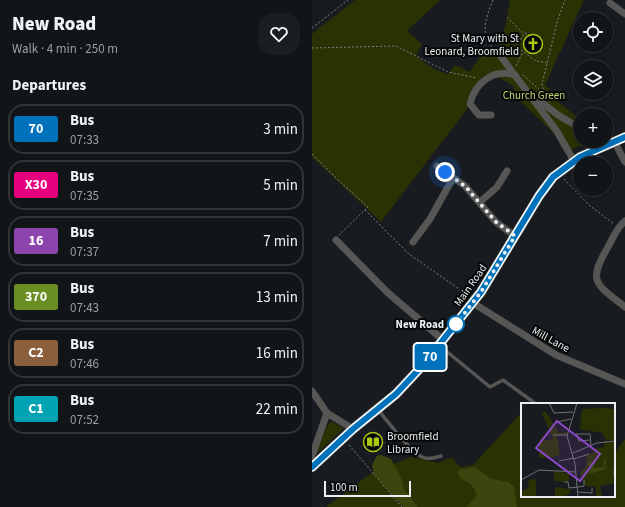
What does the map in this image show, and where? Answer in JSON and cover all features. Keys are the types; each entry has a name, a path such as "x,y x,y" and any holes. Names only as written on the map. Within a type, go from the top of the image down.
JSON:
{"main road":[{"name":"Main Road","path":"614,141 625,137"},
{"name":"Main Road","path":"582,156 594,148"},
{"name":"Main Road","path":"312,467 410,380 442,343 515,236 543,189 558,173 573,162"}],"street":[{"path":"610,3 625,14"},
{"path":"499,54 516,73 528,93 560,136"},
{"path":"491,115 479,115 470,104 473,93 484,79 506,72 516,73"},
{"path":"528,93 573,124"},
{"path":"558,115 554,116 553,119 560,136 573,159"},
{"path":"614,141 625,162"},
{"path":"437,166 465,186 496,222 515,236"},
{"path":"480,202 497,187 507,171"},
{"path":"413,242 428,223 453,178"},
{"path":"625,221 619,228 597,264 595,274 600,287 625,307"},
{"path":"336,240 387,292 442,343"},
{"name":"Mill Lane","path":"472,300 552,353 625,384"},
{"path":"312,391 327,413 353,429"},
{"path":"312,456 327,413"}],"lane":[{"path":"442,343 490,387 503,380 535,403"},
{"path":"378,410 423,458 434,459 441,456"}],"path":[{"path":"312,28 348,0"},
{"path":"493,0 484,30 486,39 499,54"},
{"path":"550,108 544,95 542,84 557,22 566,0"},
{"path":"507,17 524,34 528,33 541,41"},
{"path":"524,34 516,44 517,48 536,61 548,63"},
{"path":"312,48 396,46 448,72 484,79"},
{"path":"523,52 516,73 544,95"},
{"path":"312,154 338,181 368,207 337,237 336,240"},
{"path":"558,173 589,205 619,228"},
{"path":"364,210 413,257 472,300"},
{"path":"343,438 402,507"}],"green space":[{"name":"Church Green","path":"355,0 440,0 407,31 422,44 416,56 434,69 448,74 455,65 470,72 486,48 499,58 501,54 499,45 506,23 510,0 584,0 578,12 573,12 573,24 545,85 551,90 548,94 573,114 573,148 576,148 571,150 515,96 514,87 499,78 483,76 470,94 467,109 381,222 312,157 312,34"},
{"path":"521,413 521,497 615,497 615,453 625,439 625,507 326,507 373,472 411,457 439,463 451,457 461,467 473,465"},
{"path":"332,422 344,428 315,455 328,424"},
{"path":"381,455 391,459 402,479 404,489 418,507 404,507 374,474 372,465 377,456"},
{"path":"474,467 492,479 509,482 514,487 517,507 466,507 476,497 476,493 471,485 460,478 457,472 461,469"}],"bus line":[{"name":"70","path":"312,467 353,429 396,394 444,340 481,292 543,189 553,177 566,166 586,153 625,137"}],"place":[{"name":"St Mary with St Leonard, Broomfield","path":"533,44"},
{"name":"New Road","path":"456,324"},
{"name":"Broomfield Library","path":"373,442"}],"route":[{"path":"445,172 465,186 496,222 515,236 481,292 453,328 456,324"}]}
